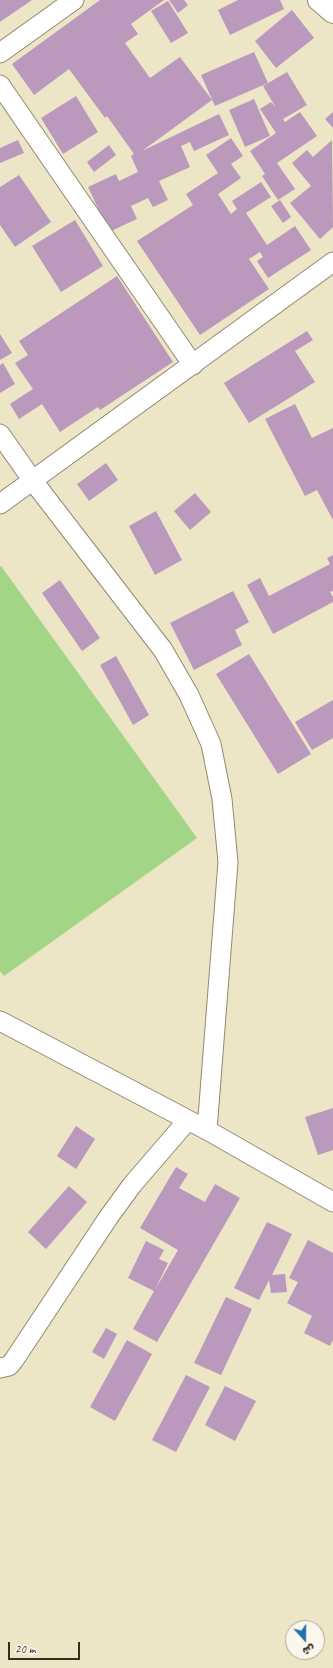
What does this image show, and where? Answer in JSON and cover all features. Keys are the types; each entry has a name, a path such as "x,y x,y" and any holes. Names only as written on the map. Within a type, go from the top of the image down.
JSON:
{"street":[{"path":"0,53 74,0"},
{"path":"319,0 333,12"},
{"path":"0,85 193,365"},
{"path":"0,504 333,262"},
{"path":"0,434 33,481 163,650 189,695 211,744 222,799 228,862 207,1130"},
{"path":"0,1021 207,1130 333,1202"},
{"path":"0,1368 9,1366 14,1360 108,1218 132,1185 188,1120"}],"green space":[{"path":"1,566 197,838 4,976 0,971"}],"building":[{"path":"0,0 32,0 0,22"},
{"path":"100,0 164,0 131,24 138,34 125,43 150,78 180,57 212,100 142,151 219,114 229,135 194,151 190,142 181,146 190,167 159,181 168,200 153,207 148,198 131,206 137,219 109,232 88,187 116,174 119,181 138,172 131,156 134,154 107,116 105,118 69,69 34,95 12,64"},
{"path":"169,0 184,0 188,5 178,13"},
{"path":"238,0 280,0 284,9 230,35 218,10"},
{"path":"168,1 188,33 171,43 151,11"},
{"path":"292,10 314,38 276,68 255,41"},
{"path":"254,52 268,83 215,106 201,75"},
{"path":"287,72 307,105 283,119 285,122 300,112 317,136 277,163 295,189 278,200 262,176 265,174 250,151 276,133 260,109 271,102 276,108 263,86"},
{"path":"76,96 98,132 63,154 41,118"},
{"path":"254,99 270,136 245,147 229,110"},
{"path":"333,112 333,128 325,119"},
{"path":"231,138 243,156 231,164 241,178 218,194 231,214 237,209 232,201 261,182 271,197 246,213 267,245 295,226 311,250 268,278 257,261 263,257 260,252 249,259 269,289 200,335 137,241 193,205 186,194 218,173 206,155"},
{"path":"18,140 24,153 0,163 0,148"},
{"path":"332,140 333,227 320,239 290,203 311,186 292,163 307,150 313,157"},
{"path":"109,145 116,155 94,172 87,162"},
{"path":"19,175 51,222 15,247 0,225 0,187"},
{"path":"280,200 291,217 283,223 271,206"},
{"path":"75,220 103,266 61,292 32,246"},
{"path":"117,276 173,362 100,410 98,407 60,432 42,404 19,419 10,404 33,389 15,363 28,355 19,341"},
{"path":"307,331 313,340 295,351 315,382 249,423 224,383"},
{"path":"0,334 12,353 0,360"},
{"path":"3,363 15,384 0,393 0,365"},
{"path":"295,404 312,438 333,428 333,520 317,490 305,496 265,419"},
{"path":"106,463 118,480 89,501 77,484"},
{"path":"195,493 211,512 190,530 174,511"},
{"path":"156,511 182,560 155,575 129,526"},
{"path":"333,555 333,591 330,592 333,597 333,602 273,634 247,585 260,578 269,596 330,564 327,558"},
{"path":"60,580 100,638 82,651 42,593"},
{"path":"233,591 249,622 235,630 242,645 194,670 170,623"},
{"path":"249,654 311,754 278,774 216,674"},
{"path":"116,656 149,715 133,725 100,665"},
{"path":"333,700 333,738 312,750 295,722"},
{"path":"333,1108 333,1150 318,1155 305,1117"},
{"path":"76,1126 95,1139 76,1169 57,1156"},
{"path":"176,1167 188,1174 179,1188 205,1202 215,1184 240,1198 157,1342 133,1329 154,1291 128,1278 146,1241 164,1250 159,1259 168,1263 155,1290 178,1250 140,1228"},
{"path":"69,1186 87,1202 46,1249 28,1232"},
{"path":"267,1222 292,1234 272,1275 285,1274 287,1292 271,1293 269,1280 259,1300 234,1288"},
{"path":"308,1240 333,1253 333,1340 330,1346 304,1333 312,1316 287,1303 298,1282 289,1278"},
{"path":"226,1297 252,1309 221,1375 194,1363"},
{"path":"106,1328 117,1334 104,1359 92,1352"},
{"path":"127,1340 152,1354 115,1421 90,1407"},
{"path":"186,1375 210,1387 176,1452 152,1440"},
{"path":"225,1386 256,1401 235,1441 205,1425"}]}
